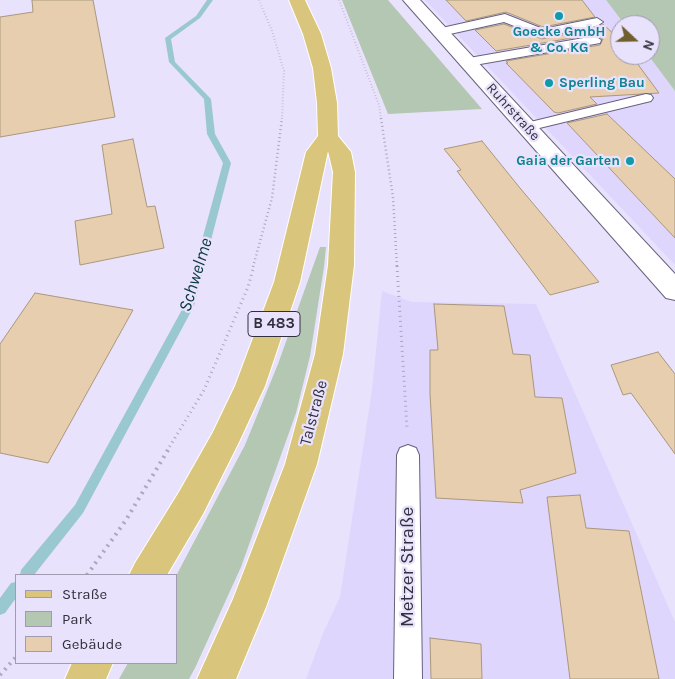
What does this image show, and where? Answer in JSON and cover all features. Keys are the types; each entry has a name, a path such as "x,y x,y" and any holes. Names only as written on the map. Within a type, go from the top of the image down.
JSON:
{"main road":[{"name":"Talstraße","path":"216,679 248,607 293,487 317,406 329,354 341,265 344,180 340,152 328,136 327,104 322,68 312,34 297,0"},
{"name":"B 483","path":"148,574 191,504 224,442 250,386 288,282 317,152 328,136"},
{"path":"84,679 93,664"}],"street":[{"name":"Ruhrstraße","path":"411,0 675,292"}],"lane":[{"path":"441,32 505,18 542,33 597,22"},
{"path":"469,62 595,40"},
{"path":"526,127 646,98"},
{"name":"Metzer Straße","path":"408,454 408,679"}],"path":[{"path":"88,574 126,520 204,390 248,287 272,198 284,114 284,71 272,31 259,0"},
{"path":"339,0 379,105 393,197 408,454"},
{"path":"0,675 15,658"}],"shaded area":[{"path":"425,0 606,0 617,15 610,15 610,65 656,65 675,91 675,265"},
{"path":"382,291 412,302 536,304 675,622 675,679 306,679 324,631 340,597 372,390"}],"green space":[{"path":"342,0 388,0 482,109 388,114"},
{"path":"606,0 675,0 675,91 656,65 660,65 660,15 617,15"},
{"path":"320,247 326,247 310,356 296,413 241,567 195,668 189,679 119,679 127,664 178,664 177,574 245,445 278,364"}],"building":[{"path":"32,0 93,0 115,117 0,137 0,17 33,12"},
{"path":"446,0 582,0 595,17 543,27 506,12 466,21"},
{"path":"504,24 542,39 597,28 603,24 610,31 610,65 638,65 659,93 590,97 597,104 558,113 554,112 506,61 600,45 603,39 595,34 496,51 475,30"},
{"name":"Gaia der Garten","path":"607,114 675,179 675,238 567,123"},
{"path":"133,139 147,207 155,206 164,248 80,265 75,221 112,214 102,145"},
{"path":"482,141 599,282 550,295 457,171 461,170 444,149"},
{"path":"35,293 133,310 48,463 0,453 0,344"},
{"path":"434,304 504,306 513,354 530,355 535,397 562,398 576,473 520,490 523,503 436,498 430,394 430,350 438,350"},
{"path":"658,352 675,374 675,454 631,393 623,395 611,365"},
{"path":"580,495 586,528 629,531 659,679 570,679 547,497"},
{"path":"430,638 481,644 482,679 431,679"}],"waterway":[{"name":"Schwelme","path":"27,574 79,509 189,306 227,163 211,134 207,99 172,62 168,38 198,17 210,0"},
{"name":"Schwelme","path":"0,608 15,589"}],"place":[{"name":"Goecke GmbH & Co. KG","path":"559,16"},
{"name":"Sperling Bau","path":"549,83"},
{"name":"Gaia der Garten","path":"630,161"}]}
